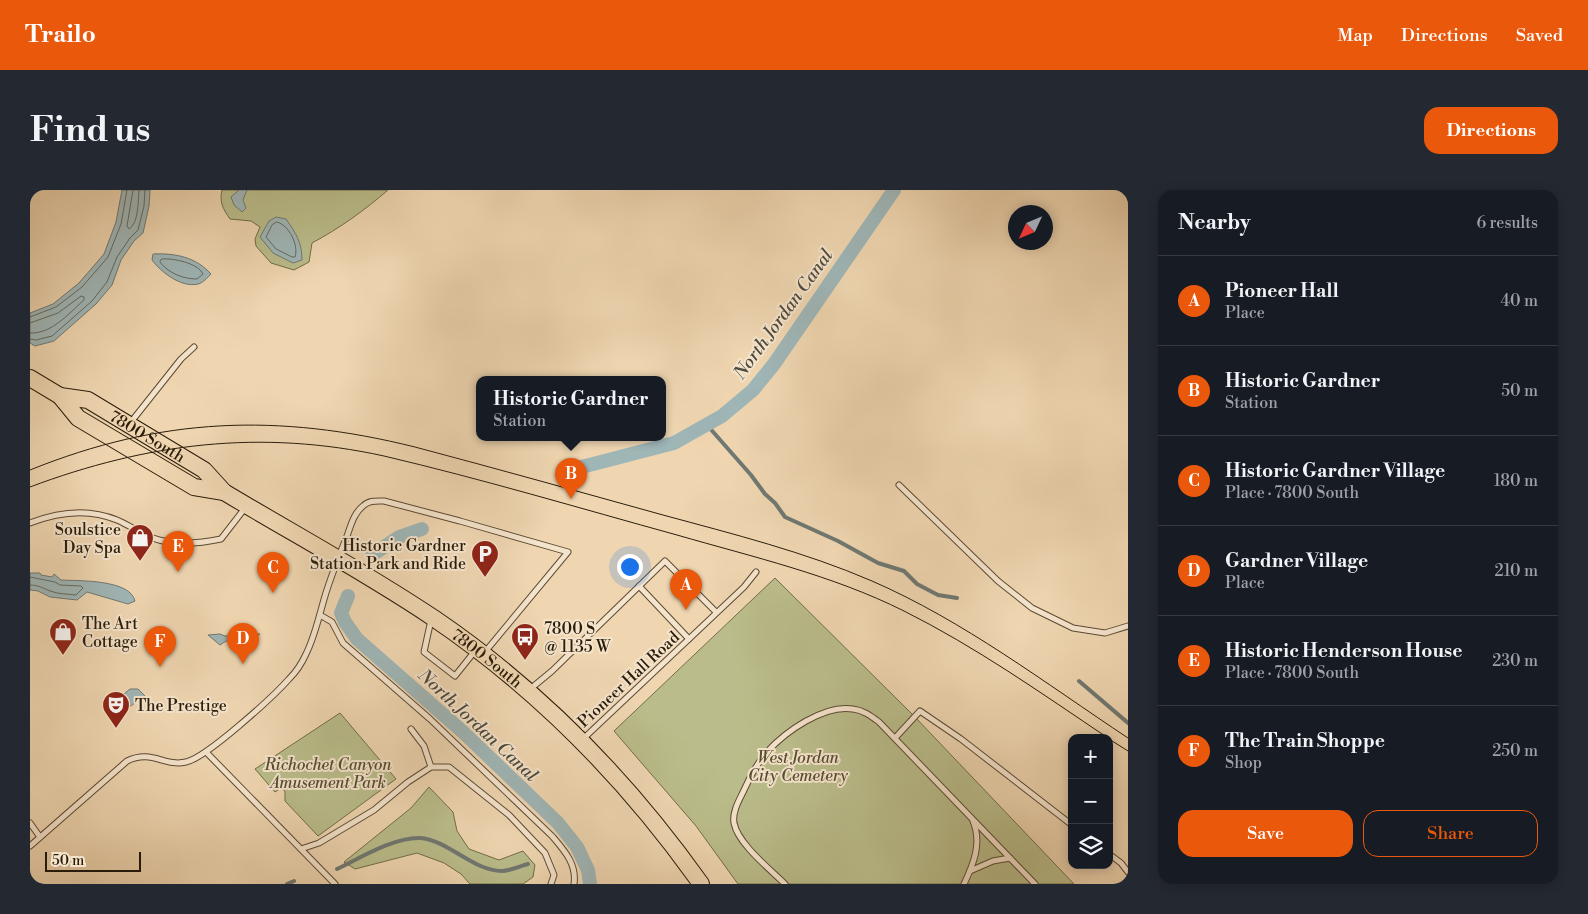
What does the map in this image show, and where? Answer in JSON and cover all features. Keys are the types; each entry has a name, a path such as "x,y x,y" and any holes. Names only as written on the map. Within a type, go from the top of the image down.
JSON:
{"main road":[{"name":"7800 South","path":"30,378 60,396 78,418 194,487 224,492"},
{"name":"7800 South","path":"60,396 88,400 204,470 224,492 431,617 480,652 528,691 581,741 656,824 701,884"}],"lane":[{"path":"129,425 181,359 194,347"},
{"path":"899,485 998,581 1032,608 1073,628 1105,633 1128,626"},
{"path":"30,846 127,761 146,756 170,762 185,763 199,757 279,690 307,654 330,580 356,514 363,505 376,501 460,521 568,552 480,652 455,676 424,652 431,617"},
{"path":"30,523 62,513 86,514 116,520 159,540 209,542 221,539 246,506"},
{"path":"528,691 552,671 665,561 716,612"},
{"name":"Pioneer Hall Road","path":"581,741 716,612 744,588 756,572"},
{"path":"639,586 689,639"},
{"path":"320,615 332,622 346,646 430,719 552,836 569,857 574,872 574,884"},
{"path":"785,884 740,837 734,823 738,802 752,772 774,745 800,725 816,716 836,710 854,709 879,722 1035,884"},
{"path":"895,738 920,711 961,739 1071,824"},
{"path":"411,729 424,746 431,767"},
{"path":"206,752 335,884"},
{"path":"301,849 319,843 374,810 408,782 431,767 449,767 509,815 545,853 554,875 551,884"},
{"path":"964,884 978,844 972,818"},
{"path":"30,823 40,837"},
{"path":"1113,857 1128,872"},
{"path":"970,871 994,861 1010,858"}],"green space":[{"path":"222,190 388,190 352,218 312,243 309,262 294,270 271,263 256,246 255,239 260,227 251,221 230,219 222,205"},
{"name":"West Jordan City Cemetery","path":"775,578 914,716 1074,884 738,884 696,826 614,731"},
{"name":"Richochet Canyon Amusement Park","path":"340,713 396,779 318,836 285,801 285,791 281,788 275,792 255,769"},
{"path":"429,787 453,812 457,831 469,849 499,860 523,851 535,865 533,877 523,884 470,884 461,874 444,863 417,853 355,869 344,862 411,808"}],"water":[{"path":"122,190 150,190 149,206 143,233 134,241 121,260 112,285 96,304 54,341 35,346 30,343 30,313 53,304 79,283 104,254 116,222"},
{"path":"239,190 247,190 243,200 246,208 242,212 234,205 231,197"},
{"path":"276,217 286,219 293,229 300,243 302,260 293,263 273,253 260,237 269,221"},
{"path":"153,254 185,257 199,264 211,274 200,283 185,284 172,278 161,269 152,260"},
{"path":"30,573 40,573 41,575 52,577 54,574 61,580 91,581 114,585 131,594 135,601 128,604 87,592 77,600 50,597 38,591 30,590"},
{"path":"220,634 225,636 260,634 254,638 240,637 232,639 220,645 208,635"},
{"path":"130,689 138,689 145,696 125,710 120,704 124,694"}],"waterway":[{"name":"North Jordan Canal","path":"566,471 674,443 722,416 753,390 774,364 894,190"},
{"path":"707,425 785,517 838,541 878,563 904,571 917,584 938,595 957,598"},
{"name":"North Jordan Canal","path":"372,555 399,537 422,529"},
{"name":"North Jordan Canal","path":"348,596 341,613 357,639 463,732 558,823 577,847 588,870 590,884"},
{"path":"1079,681 1128,723"},
{"path":"337,869 388,844 420,838 441,844 491,870 505,871 528,864"},
{"path":"287,884 294,881"}],"tram line":[{"path":"30,470 79,452 126,439 173,430 220,426 268,425 315,429 364,436 415,447 795,552 872,581 906,597 972,634 1128,738"},
{"path":"30,487 117,460 205,445 249,442 293,443 384,456 494,484 734,551 849,587 904,611 957,640 1008,671 1102,734"},
{"path":"1113,742 1128,751"}],"place":[{"name":"Historic Gardner","path":"571,499"},
{"name":"Soulstice Day Spa","path":"140,562"},
{"name":"Historic Henderson House","path":"178,572"},
{"name":"Historic Gardner Station Park and Ride","path":"485,578"},
{"name":"Historic Gardner Village","path":"273,593"},
{"name":"Pioneer Hall","path":"686,610"},
{"name":"The Art Cottage","path":"63,656"},
{"name":"7800 S @ 1135 W","path":"525,661"},
{"name":"Gardner Village","path":"243,664"},
{"name":"The Train Shoppe","path":"160,667"},
{"name":"The Prestige","path":"116,729"}]}
